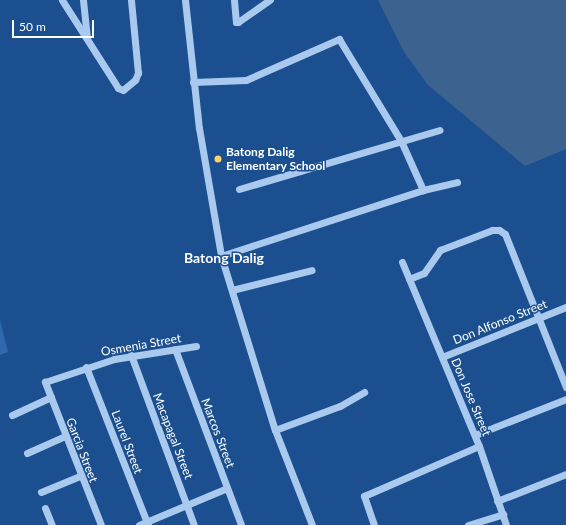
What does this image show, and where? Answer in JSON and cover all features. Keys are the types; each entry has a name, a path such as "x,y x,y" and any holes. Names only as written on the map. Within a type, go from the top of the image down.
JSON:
{"street":[{"path":"62,0 87,37 118,88 126,89 138,73 131,0"},
{"path":"83,0 87,37"},
{"path":"185,0 193,82 205,170 221,256 275,430 312,525"},
{"path":"234,0 237,22 270,0"},
{"path":"193,82 246,80 339,39 401,141 423,190"},
{"path":"239,189 440,130"},
{"path":"221,256 423,190 457,182"},
{"path":"409,279 424,273 440,250 492,230 499,230 505,234 566,387"},
{"name":"Don Jose Street","path":"402,262 475,435 506,525"},
{"path":"232,290 312,270"},
{"name":"Don Alfonso Street","path":"442,357 566,307"},
{"name":"Osmenia Street","path":"46,382 86,367 130,355 196,346"},
{"name":"Marcos Street","path":"175,350 241,525"},
{"name":"Macapagal Street","path":"130,355 194,525"},
{"name":"Laurel Street","path":"86,367 147,523"},
{"name":"Garcia Street","path":"46,382 80,476 101,525"},
{"path":"275,430 340,406 364,392"},
{"path":"12,415 51,397"},
{"path":"475,435 566,399"},
{"path":"27,453 65,436"},
{"path":"374,525 364,496 479,446"},
{"path":"497,501 566,474"},
{"path":"41,492 80,476"},
{"path":"139,525 147,523 227,488"},
{"path":"45,508 52,525"},
{"path":"468,525 503,514"}],"shaded area":[{"path":"378,0 566,0 566,149 525,166 428,85 404,52"},
{"path":"0,320 8,352 0,355"}],"place":[{"name":"Batong Dalig Elementary School","path":"218,159"}],"district":[{"name":"Batong Dalig","path":"224,258"}]}
